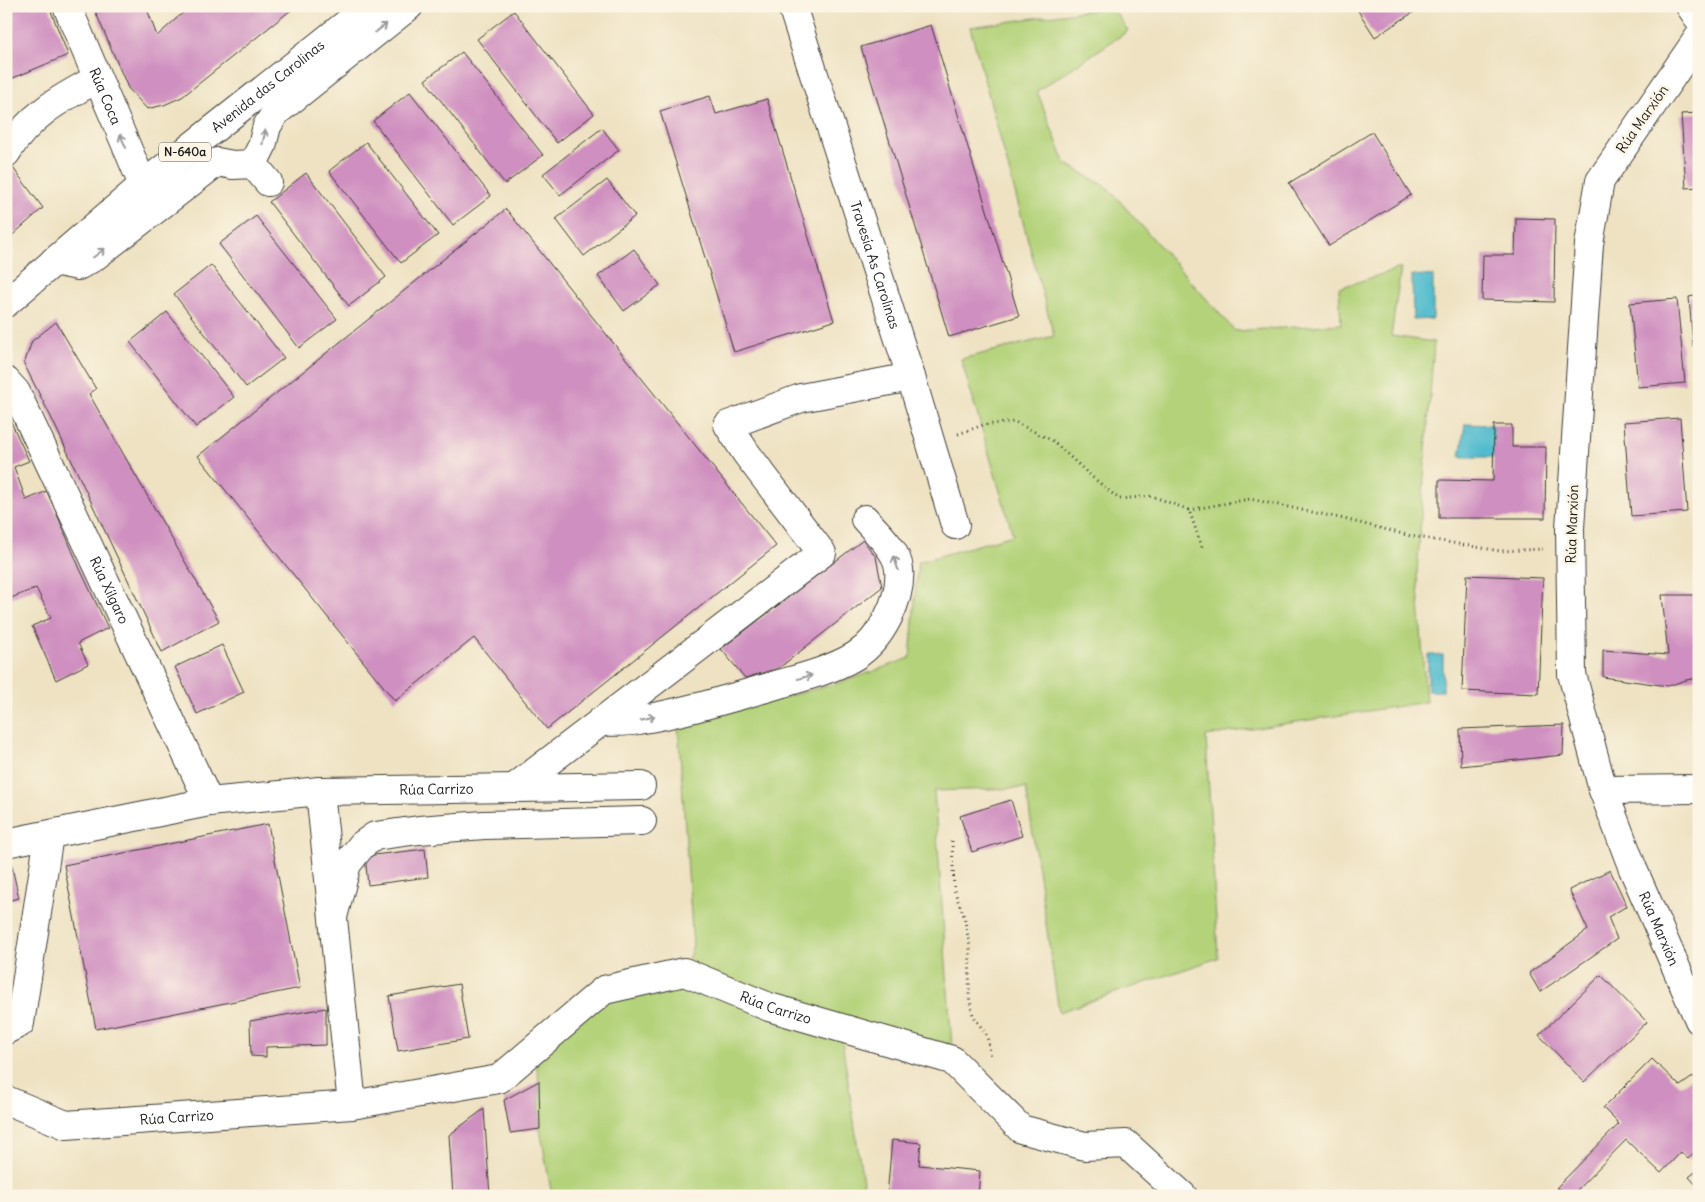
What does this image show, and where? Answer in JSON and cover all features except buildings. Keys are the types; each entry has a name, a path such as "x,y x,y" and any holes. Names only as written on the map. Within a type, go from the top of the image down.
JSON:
{"street":[{"name":"Rúa Coca","path":"66,6 143,185"},
{"name":"Avenida das Carolinas","path":"6,302 143,185 369,6"},
{"path":"54,261 78,266 94,257 217,162 260,173 262,146 267,126 276,112 409,6"},
{"name":"Travesía As Carolinas","path":"792,6 911,377 955,525"},
{"path":"1690,6 1699,18"},
{"name":"Rúa Marxión","path":"1699,36 1600,181 1589,244 1570,528 1572,674 1603,790 1631,862 1699,1020"},
{"path":"6,153 16,138 40,113 97,79"},
{"path":"514,788 822,553 746,453 728,425 800,398 911,377"},
{"name":"Rúa Xílgaro","path":"6,381 16,392 209,802"},
{"path":"600,722 636,721 720,701 815,674 855,656 875,639 890,615 897,595 899,568 892,551 865,519"},
{"name":"Rúa Carrizo","path":"6,844 209,802 320,791 641,786"},
{"path":"1603,790 1699,789"},
{"path":"320,791 352,1105"},
{"path":"333,917 346,864 362,845 375,836 419,830 484,825 642,821"},
{"path":"6,1030 20,1023 49,835"},
{"name":"Rúa Carrizo","path":"6,1100 66,1125 352,1105 499,1080 604,990 684,972 769,1007 952,1060 1021,1129 1084,1146 1126,1144 1183,1196"}],"path":[{"path":"932,444 983,425 1015,422 1053,441 1118,499 1152,496 1189,510 1250,499 1340,518 1411,536 1500,551 1571,549"},
{"path":"1189,510 1203,550"},
{"path":"952,841 954,890 964,916 970,947 969,996 973,1015 987,1036 991,1059 972,1080"}],"green space":[{"path":"1112,7 1128,31 1037,91 1065,163 1108,188 1235,331 1341,324 1339,288 1401,268 1391,336 1434,342 1417,572 1426,702 1206,736 1218,958 1059,1012 1026,788 934,791 952,1048 840,1027 865,1196 552,1196 540,1129 539,1081 534,1050 604,990 684,972 693,945 678,725 846,681 910,658 918,562 1013,535 961,359 1054,336 970,27"}],"water":[{"path":"1412,275 1433,276 1433,319 1413,320"},
{"path":"1465,424 1494,425 1494,457 1460,457"},
{"path":"1428,655 1443,655 1443,691 1428,691"}]}
